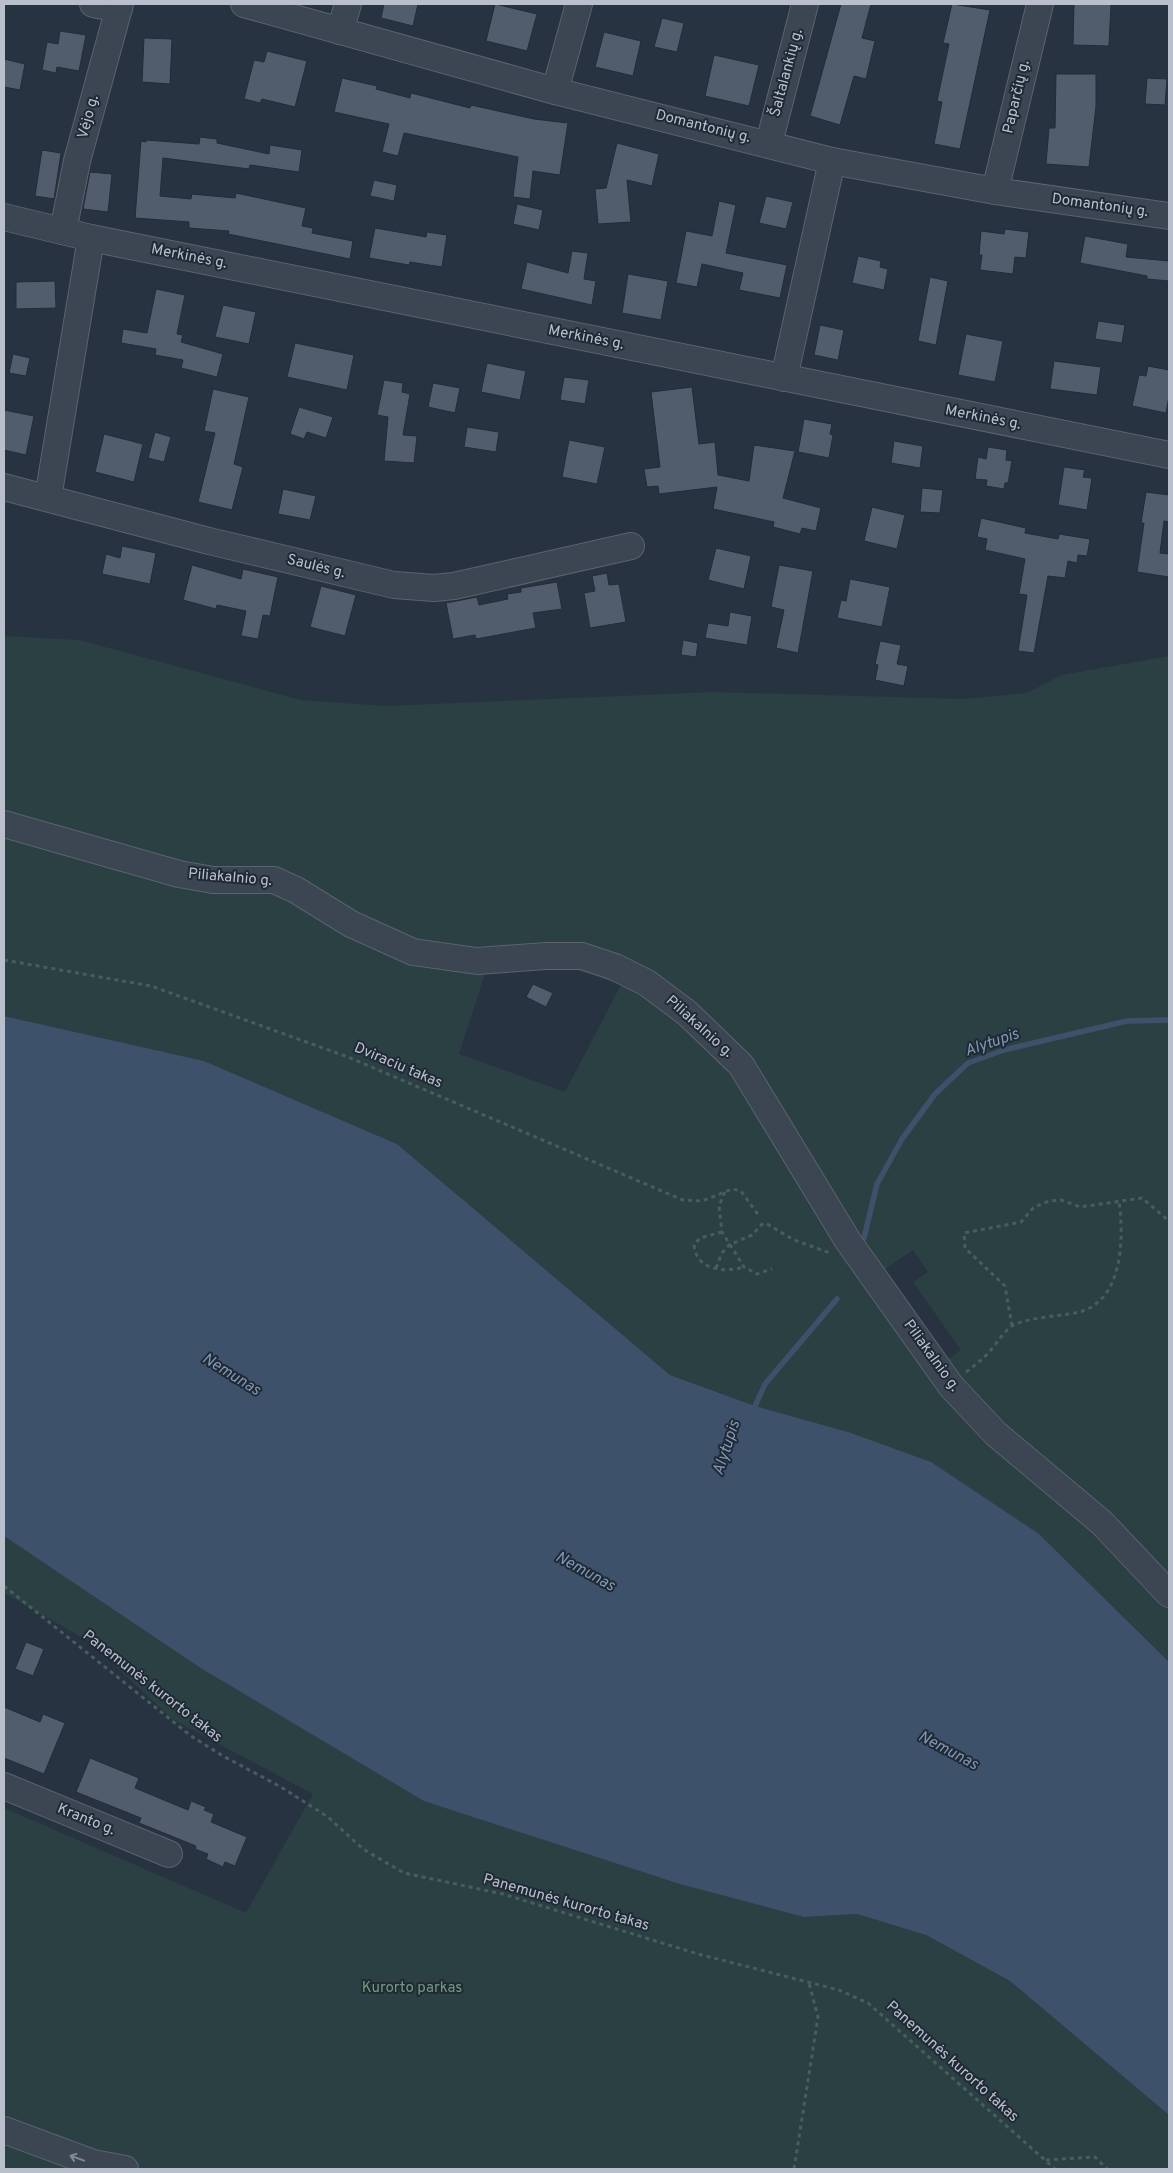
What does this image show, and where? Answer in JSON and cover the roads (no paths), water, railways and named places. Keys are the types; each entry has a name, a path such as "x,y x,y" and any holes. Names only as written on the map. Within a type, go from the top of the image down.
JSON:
{"street":[{"path":"93,4 120,6"},
{"name":"Domantonių g.","path":"244,4 555,91 769,143 832,161 995,190 1169,216"},
{"path":"340,31 348,4"},
{"path":"555,91 579,4"},
{"name":"Šaltalankių g.","path":"769,143 805,4"},
{"name":"Paparčių g.","path":"995,190 1040,4"},
{"name":"Vėjo g.","path":"62,231 77,162 120,6"},
{"path":"784,378 832,161"},
{"name":"Merkinės g.","path":"4,217 91,238 1169,455"},
{"path":"48,498 91,238"},
{"name":"Saulės g.","path":"4,487 209,541 394,586 414,588 454,586 631,546"},
{"name":"Piliakalnio g.","path":"4,824 179,874 213,880 274,880 296,890 351,924 413,952 477,961 546,956 582,956 615,967 647,983 687,1013 741,1064 848,1241 950,1386 996,1434 1102,1523 1169,1594"},
{"name":"Kranto g.","path":"4,1786 169,1854"},
{"path":"4,2130 93,2164 125,2169"}],"water":[{"name":"Nemunas","path":"4,1016 204,1061 397,1144 670,1375 755,1406 848,1432 931,1462 1039,1534 1169,1662 1169,2115 1010,1981 926,1935 857,1914 804,1917 680,1884 424,1801 199,1667 4,1536"}],"waterway":[{"name":"Alytupis","path":"864,1238 877,1184 902,1139 935,1094 968,1063 1004,1050 1127,1021 1169,1020"},
{"name":"Alytupis","path":"752,1413 765,1384 837,1299"}],"park label":[{"name":"Kurorto parkas","path":"412,1988"}]}
